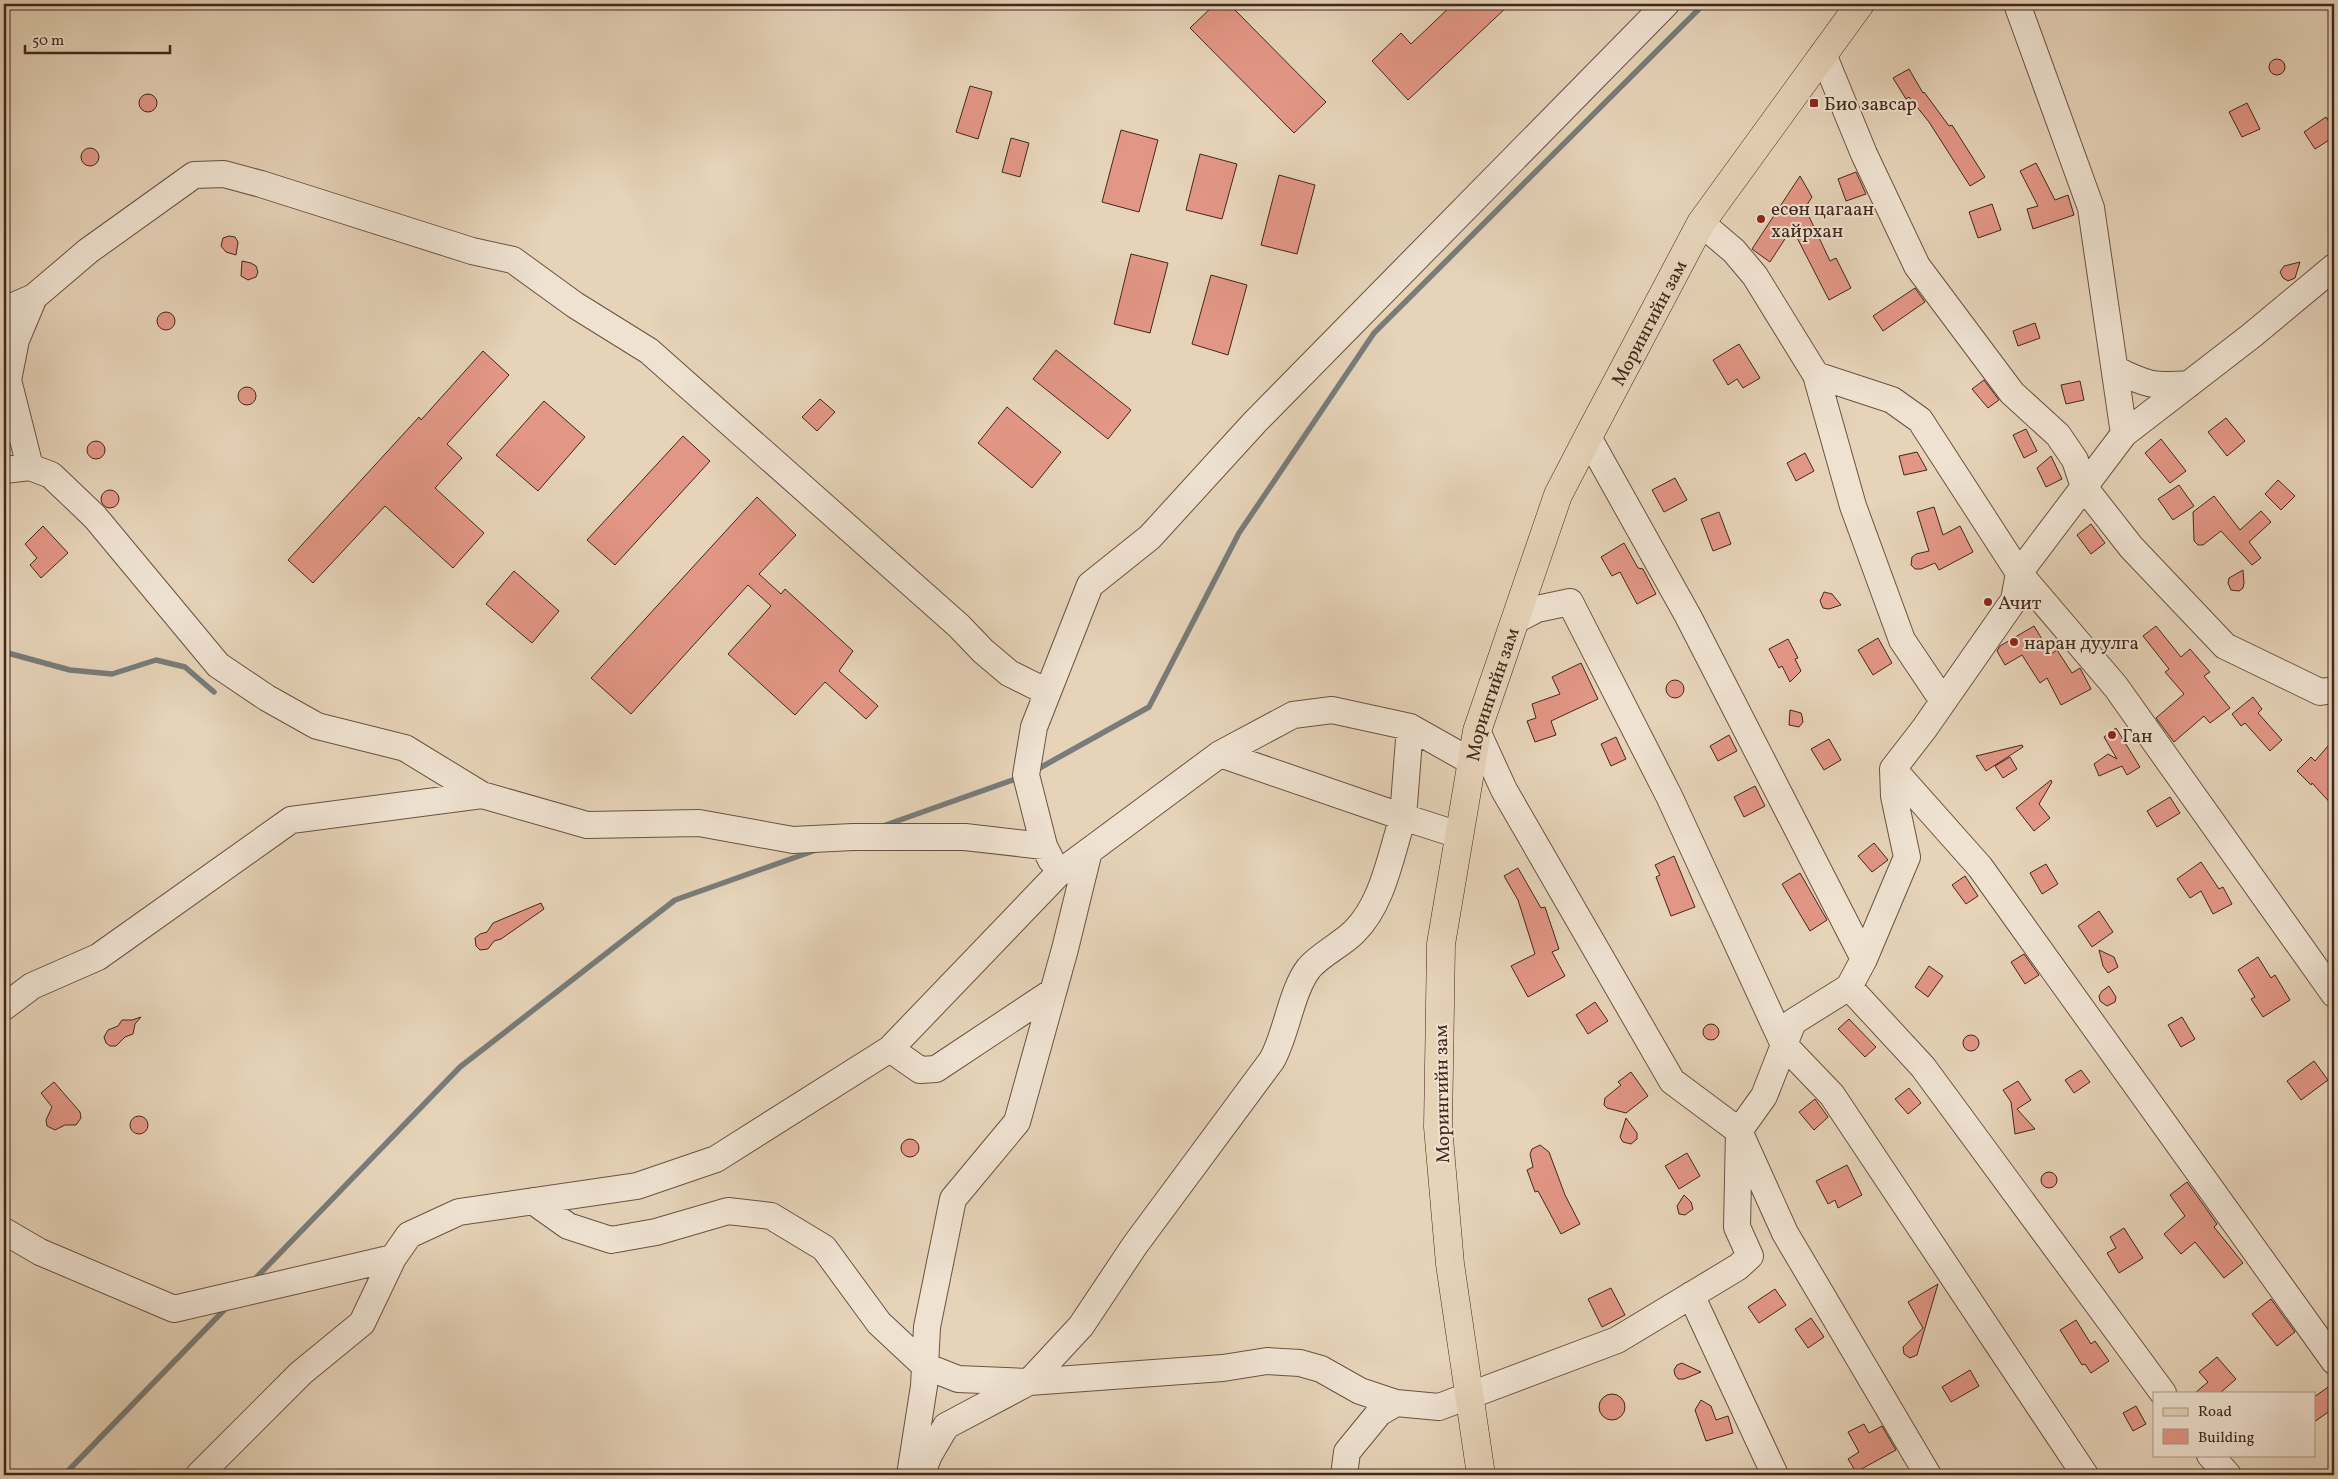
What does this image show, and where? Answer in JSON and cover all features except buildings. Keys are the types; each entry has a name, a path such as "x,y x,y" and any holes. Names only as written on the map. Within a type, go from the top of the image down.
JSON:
{"main road":[{"name":"Морингийн зам","path":"1481,1475 1450,1264 1438,1126 1442,944 1458,835 1477,731 1558,495 1588,437 1701,223 1860,4"}],"street":[{"path":"1058,874 1044,846 1026,775 1034,727 1090,585 1150,537 1254,422 1666,4"},
{"path":"2017,4 2091,208 2124,434"},
{"path":"1823,54 1864,154 1917,266 2012,393 2058,435 2075,460 2084,487 2131,547 2225,646 2320,692 2334,690"},
{"path":"4,310 34,298 88,251 194,175 224,174 261,184 472,252 513,260 575,305 649,352 959,626 983,651 1009,673 1047,692"},
{"path":"1701,223 1734,251 1755,276 1816,375 1853,506 1902,640 1943,701"},
{"path":"533,1201 568,1226 611,1240 656,1232 728,1211 771,1216 824,1248 879,1322 925,1366 958,1379 1029,1382 1223,1368 1267,1360 1300,1363 1321,1369 1360,1391 1396,1403 1440,1408 1617,1340 1738,1267 1750,1256 1737,1227 1739,1131 1764,1096 1793,1022 1848,987 1864,959 1907,857 1894,796 1893,769 2014,600 2019,573 2124,434 2251,336 2334,267"},
{"path":"30,467 8,380 16,340 34,298"},
{"path":"2115,370 2143,384 2161,387 2190,384"},
{"path":"1816,375 1892,400 1920,420 2019,573 2116,688 2334,994"},
{"path":"1588,437 1688,616 1864,959"},
{"path":"4,440 30,467 51,475 95,517 218,665 267,698 318,726 405,748 482,795 586,826 699,822 793,840 853,837 965,837 1044,846"},
{"path":"4,470 30,467"},
{"path":"1516,620 1536,609 1570,602 1669,796 1784,1045 1832,1095 2085,1475"},
{"path":"199,1475 301,1373 362,1323 393,1258 410,1235 459,1212 637,1186 716,1159 890,1048 1058,874 1220,754 1293,715 1332,710 1410,727 1472,762"},
{"path":"920,1475 928,1455 946,1426 1029,1382 1081,1326 1135,1245 1272,1060 1282,1042 1299,986 1310,968 1355,931 1376,900 1403,817 1410,727"},
{"path":"1477,731 1504,790 1672,1081 1739,1131 1786,1233 1928,1475"},
{"path":"1220,754 1458,835"},
{"path":"1893,769 1980,867 2334,1361"},
{"path":"4,1007 32,986 98,957 291,820 482,795"},
{"path":"910,1475 924,1386 927,1327 953,1199 1017,1122 1065,949 1089,851"},
{"path":"1848,987 1923,1068 2162,1392"},
{"path":"890,1048 920,1070 936,1070 1052,992"},
{"path":"4,1230 40,1252 174,1308 393,1258"},
{"path":"1692,1295 1775,1475"},
{"path":"1344,1475 1347,1452 1379,1413 1396,1403"},
{"path":"2211,1456 2228,1475"}],"waterway":[{"path":"1036,770 1149,707 1239,533 1374,333 1704,4"},
{"path":"4,652 70,670 112,674 156,660 185,667 214,692"},
{"path":"883,826 1021,777"},
{"path":"252,1282 460,1067 675,900 816,850"},
{"path":"64,1475 228,1306"}],"place":[{"name":"Био завсар","path":"1814,103"},
{"name":"есөн цагаан хайрхан","path":"1761,219"},
{"name":"Ачит","path":"1988,602"},
{"name":"наран дуулга","path":"2014,642"},
{"name":"Ган","path":"2112,735"}]}
